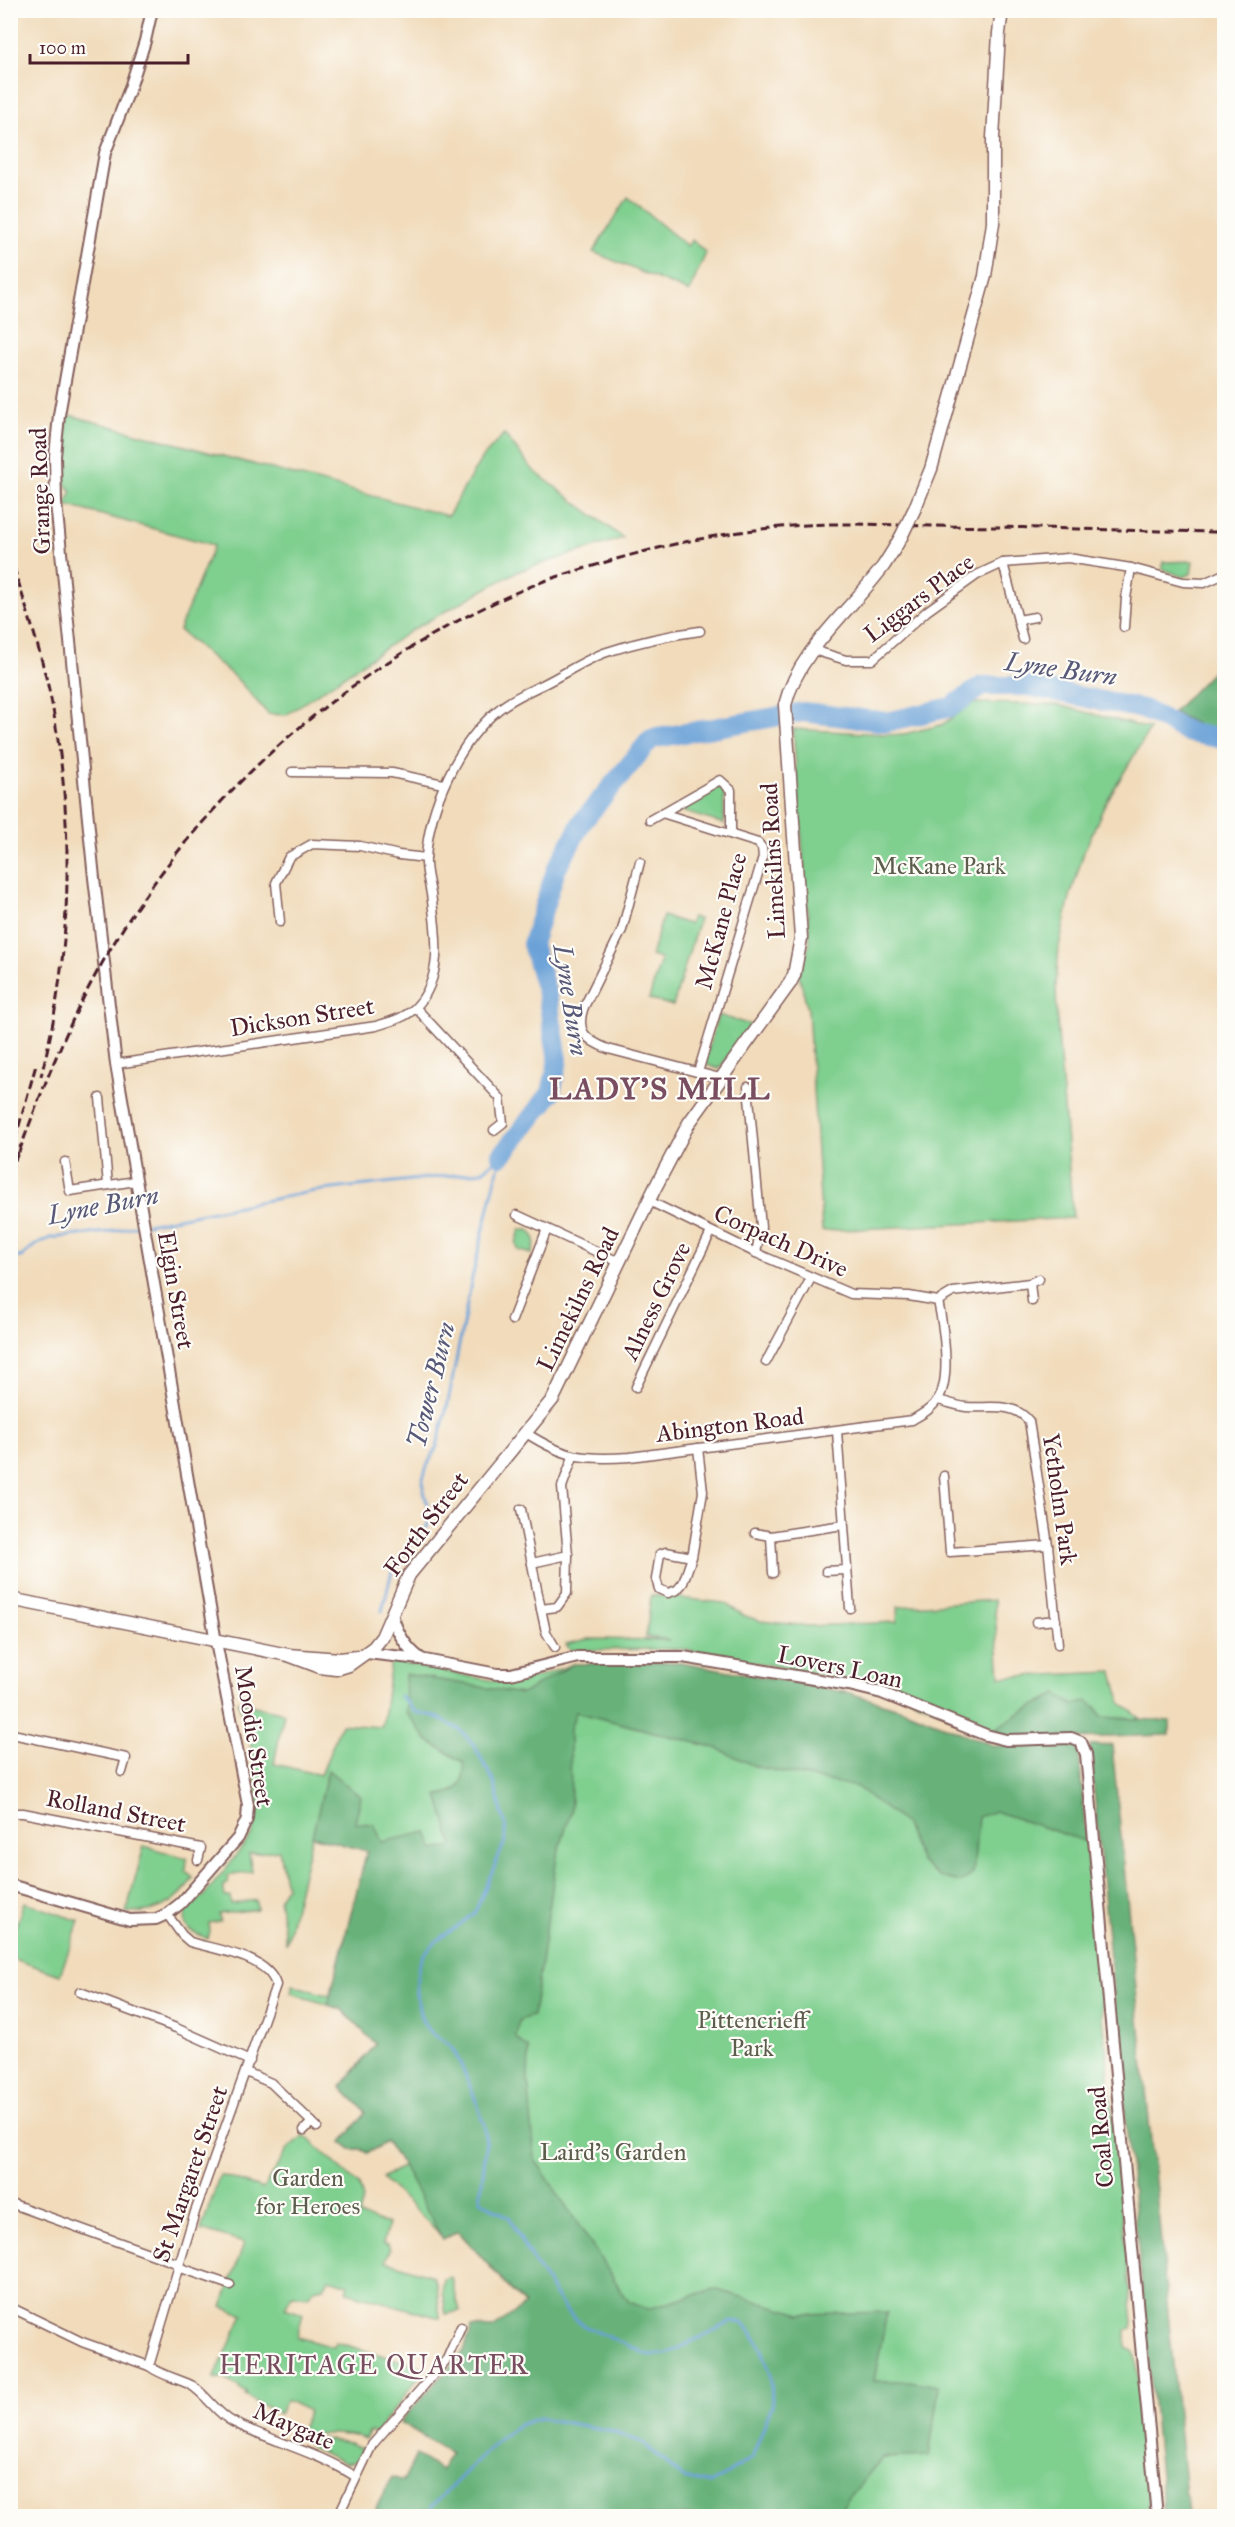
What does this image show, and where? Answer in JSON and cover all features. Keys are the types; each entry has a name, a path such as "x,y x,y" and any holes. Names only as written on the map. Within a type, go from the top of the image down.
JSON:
{"main road":[{"name":"Limekilns Road","path":"526,1433 553,1399 689,1123 794,975 801,938 785,705 790,687 813,650 884,565 901,537 932,469 985,276 993,223 993,138 1002,10"},
{"name":"Forth Street","path":"370,1650 382,1637 409,1575 526,1433"},
{"path":"10,1599 288,1655 320,1667 336,1669 349,1665 370,1650"}],"street":[{"name":"Grange Road","path":"103,945 94,878 56,503 55,456 59,416 105,153 130,88 152,10"},
{"name":"Liggars Place","path":"813,650 846,660 872,660 927,611 977,575 1003,563 1068,558 1131,568 1183,582 1204,584 1224,574"},
{"path":"1003,563 1023,639"},
{"path":"1124,627 1131,568"},
{"path":"1018,620 1035,617"},
{"path":"494,1130 503,1123 500,1098 416,1008 426,992 437,954 437,936 426,858 443,784 471,739 498,710 516,698 605,653 674,635 700,631"},
{"path":"292,771 392,773 443,784"},
{"path":"650,820 720,780 731,790 731,834"},
{"name":"McKane Place","path":"662,813 758,843 762,848 763,857 699,1072"},
{"path":"280,922 276,882 289,857 312,844 360,846 399,855 426,858"},
{"path":"640,862 622,930 584,1007 580,1020 581,1029 593,1044 720,1078"},
{"name":"Elgin Street","path":"103,945 116,1064 216,1642"},
{"name":"Dickson Street","path":"116,1064 376,1026 398,1019 416,1008"},
{"path":"748,1087 761,1227 756,1253"},
{"path":"100,1098 108,1185"},
{"path":"65,1162 70,1191 136,1181"},
{"name":"Corpach Drive","path":"649,1201 810,1278 851,1294 909,1296 938,1301"},
{"path":"517,1215 619,1262"},
{"path":"512,1320 547,1229"},
{"name":"Alness Grove","path":"636,1387 711,1232"},
{"path":"766,1362 810,1278"},
{"path":"938,1400 945,1384 942,1317 938,1301 952,1292 1039,1280"},
{"path":"1030,1283 1032,1301"},
{"name":"Abington Road","path":"526,1433 548,1447 573,1457 598,1460 912,1420 927,1411 938,1400"},
{"name":"Yetholm Park","path":"938,1400 963,1407 1015,1409 1023,1413 1029,1421 1048,1545 1059,1644"},
{"path":"837,1431 845,1570 850,1608"},
{"path":"692,1557 666,1552 660,1554 656,1579 659,1588 668,1593 677,1590 683,1583 692,1557 703,1491 698,1448"},
{"path":"541,1609 557,1607 567,1593 568,1555 562,1487 573,1457"},
{"path":"944,1476 950,1552 1048,1545"},
{"path":"521,1509 546,1632 555,1647"},
{"path":"755,1533 771,1536 843,1525"},
{"path":"771,1536 773,1573"},
{"path":"532,1563 568,1555"},
{"path":"826,1571 845,1570"},
{"path":"392,1614 402,1639 409,1650 420,1659"},
{"path":"1036,1622 1056,1620"},
{"name":"Moodie Street","path":"167,1914 181,1903 238,1838 247,1819 249,1805 245,1781 216,1642"},
{"name":"Lovers Loan","path":"370,1650 497,1674 510,1674 570,1659 683,1657 849,1685 906,1702 986,1735 1006,1740 1071,1738 1081,1742 1086,1754"},
{"path":"10,1736 17,1735 126,1758 122,1772"},
{"name":"Coal Road","path":"1086,1754 1156,2517"},
{"name":"Rolland Street","path":"10,1813 23,1813 201,1848 198,1860"},
{"path":"10,1885 130,1920 156,1919 167,1914"},
{"name":"St Margaret Street","path":"149,2366 178,2265 276,1985 274,1976 259,1963 190,1942 167,1914"},
{"path":"80,1992 176,2028 250,2061"},
{"path":"246,2072 271,2083 314,2124 304,2130"},
{"path":"10,2202 230,2285"},
{"name":"Maygate","path":"10,2307 82,2342 149,2366 157,2372 188,2384 203,2393 230,2421 306,2452 356,2477"},
{"path":"338,2517 372,2445 447,2359 461,2326"}],"green space":[{"path":"628,197 687,246 692,240 706,253 689,292 593,252"},
{"path":"69,415 448,516 481,459 504,434 534,471 623,538 516,572 412,630 286,715 268,714 238,680 179,630 214,545 65,505 72,491 64,483 60,456"},
{"path":"1193,561 1191,574 1183,577 1163,569 1163,562"},
{"path":"1224,660 1224,730 1201,727 1173,712"},
{"name":"McKane Park","path":"974,703 1058,705 1150,729 1105,804 1084,852 1070,897 1059,946 1056,985 1057,1020 1073,1218 822,1231 808,1010 799,975 810,943 793,729 900,735 941,725"},
{"path":"717,785 724,792 724,824 675,809"},
{"path":"663,916 689,924 692,917 699,919 673,1006 649,999 661,959 651,956"},
{"path":"718,1015 751,1025 719,1069 704,1064"},
{"path":"520,1230 529,1230 535,1238 532,1254 518,1250 516,1243"},
{"path":"651,1595 724,1603 745,1616 761,1621 809,1626 897,1622 898,1607 994,1600 1000,1677 1113,1672 1121,1703 1140,1718 1132,1720 1101,1717 1096,1707 1074,1705 1022,1712 990,1732 902,1694 849,1680 681,1649 570,1650 566,1644 587,1639 670,1640 646,1637"},
{"name":"Pittencrieff Park","path":"391,1661 495,1681 538,1677 573,1664 680,1662 849,1693 902,1709 994,1746 1071,1743 1076,1747 1079,1754 1133,2323 1132,2328 1126,2330 1126,2348 1133,2351 1136,2356 1150,2516 426,2516 443,2467 451,2453 400,2422 464,2351 472,2327 493,2328 525,2306 458,2231 443,2240 437,2231 382,2178 403,2166 387,2142 367,2153 360,2149 351,2149 342,2142 366,2112 341,2087 376,2044 341,2009 291,1993 293,1985 330,1996 367,1851 312,1836 286,1944 279,1898 286,1887 279,1850 249,1854 252,1872 227,1876 228,1884 223,1885 225,1897 230,1897 231,1904 256,1900 257,1909 219,1914 220,1921 209,1923 208,1939 189,1930 185,1923 186,1910 205,1895 252,1835 259,1805 250,1739 238,1702 284,1713 274,1764 321,1775 341,1724 382,1727"},
{"path":"680,1662 849,1693 902,1709 994,1746 1071,1743 1079,1754 1086,1842 995,1811 978,1817 973,1874 961,1882 939,1877 921,1862 904,1823 857,1787 757,1767 716,1748 576,1712 570,1729 571,1812 557,1856 533,2016 519,2020 516,2038 529,2049 528,2081 535,2159 629,2302 648,2309 714,2289 801,2314 887,2312 874,2381 910,2381 939,2386 929,2456 882,2458 840,2509 825,2516 372,2516 392,2477 403,2481 416,2455 440,2470 451,2453 400,2422 464,2351 472,2327 493,2328 525,2305 458,2231 443,2240 403,2166 387,2142 367,2153 360,2149 351,2149 342,2142 366,2112 341,2087 376,2044 341,2009 328,2005 367,1851 312,1836 328,1770 361,1797 355,1823 374,1824 382,1842 427,1832 434,1850 453,1846 438,1795 457,1789 464,1775 463,1762 428,1741 406,1712 405,1674 522,1694 573,1664"},
{"path":"1057,1694 1074,1705 1087,1701 1096,1707 1102,1717 1170,1721 1170,1735 1006,1740 986,1735 1022,1712"},
{"path":"1112,1745 1188,2516 1164,2516 1090,1750 1090,1746"},
{"path":"144,1846 187,1858 186,1871 193,1878 180,1895 165,1906 137,1913 126,1913"},
{"path":"24,1902 79,1921 60,1975 11,1958 11,1940"},
{"name":"Garden for Heroes","path":"304,2135 359,2185 363,2199 359,2216 388,2224 383,2243 388,2244 390,2250 386,2261 433,2276 437,2285 440,2318 347,2292 349,2285 329,2279 323,2287 314,2289 308,2297 292,2295 285,2308 303,2314 297,2337 333,2347 335,2342 426,2368 376,2433 369,2432 366,2439 343,2435 298,2435 309,2411 286,2400 279,2414 245,2396 247,2393 239,2389 240,2387 224,2379 214,2378 243,2315 222,2307 244,2243 201,2230 220,2175 263,2189 287,2150"},
{"path":"451,2277 460,2311 446,2314 442,2291 444,2279"},
{"path":"314,2438 350,2443 361,2448 357,2461 346,2463 311,2448 308,2444"}],"waterway":[{"name":"Lyne Burn","path":"501,1156 551,1093 558,1060 547,994 532,944 556,870 582,822 651,739 803,712 887,722 951,707 982,686 1027,686 1143,709 1190,733 1224,739"},
{"name":"Lyne Burn","path":"147,1224 315,1191 481,1172 501,1156"},
{"name":"Tower Burn","path":"382,1611 392,1571 406,1550 427,1527 430,1517 422,1482 437,1446 448,1402 472,1278 501,1157"},
{"name":"Lyne Burn","path":"10,1257 21,1257 34,1246 50,1238 108,1232 140,1225"},
{"name":"Tower Burn","path":"400,1696 415,1712 434,1716 459,1729 474,1745 494,1783 505,1823 506,1839 475,1912 426,1952 417,1975 418,2004 423,2021 426,2027 448,2044 455,2053 471,2088 483,2123 486,2146 480,2200 510,2218 526,2250 565,2310 584,2326 649,2355 667,2354 731,2322 742,2323 752,2332 762,2350 771,2375 772,2405 752,2458 711,2484 683,2478 643,2443 613,2431 540,2418 518,2425 499,2439 431,2507"}],"railway":[{"path":"19,1152 60,1048 89,987 127,922 170,861 219,804 272,752 329,704 390,661 454,623 522,590 566,574 666,546 766,529 844,524 1224,532"},
{"path":"10,554 38,647 52,704 59,750 67,844 67,891 59,984 41,1076"},
{"path":"15,1140 36,1065"},
{"path":"10,1173 21,1145"}],"district":[{"name":"LADY'S MILL","path":"660,1089"},
{"name":"HERITAGE QUARTER","path":"374,2364"}],"park label":[{"name":"Laird's Garden","path":"613,2152"}]}
